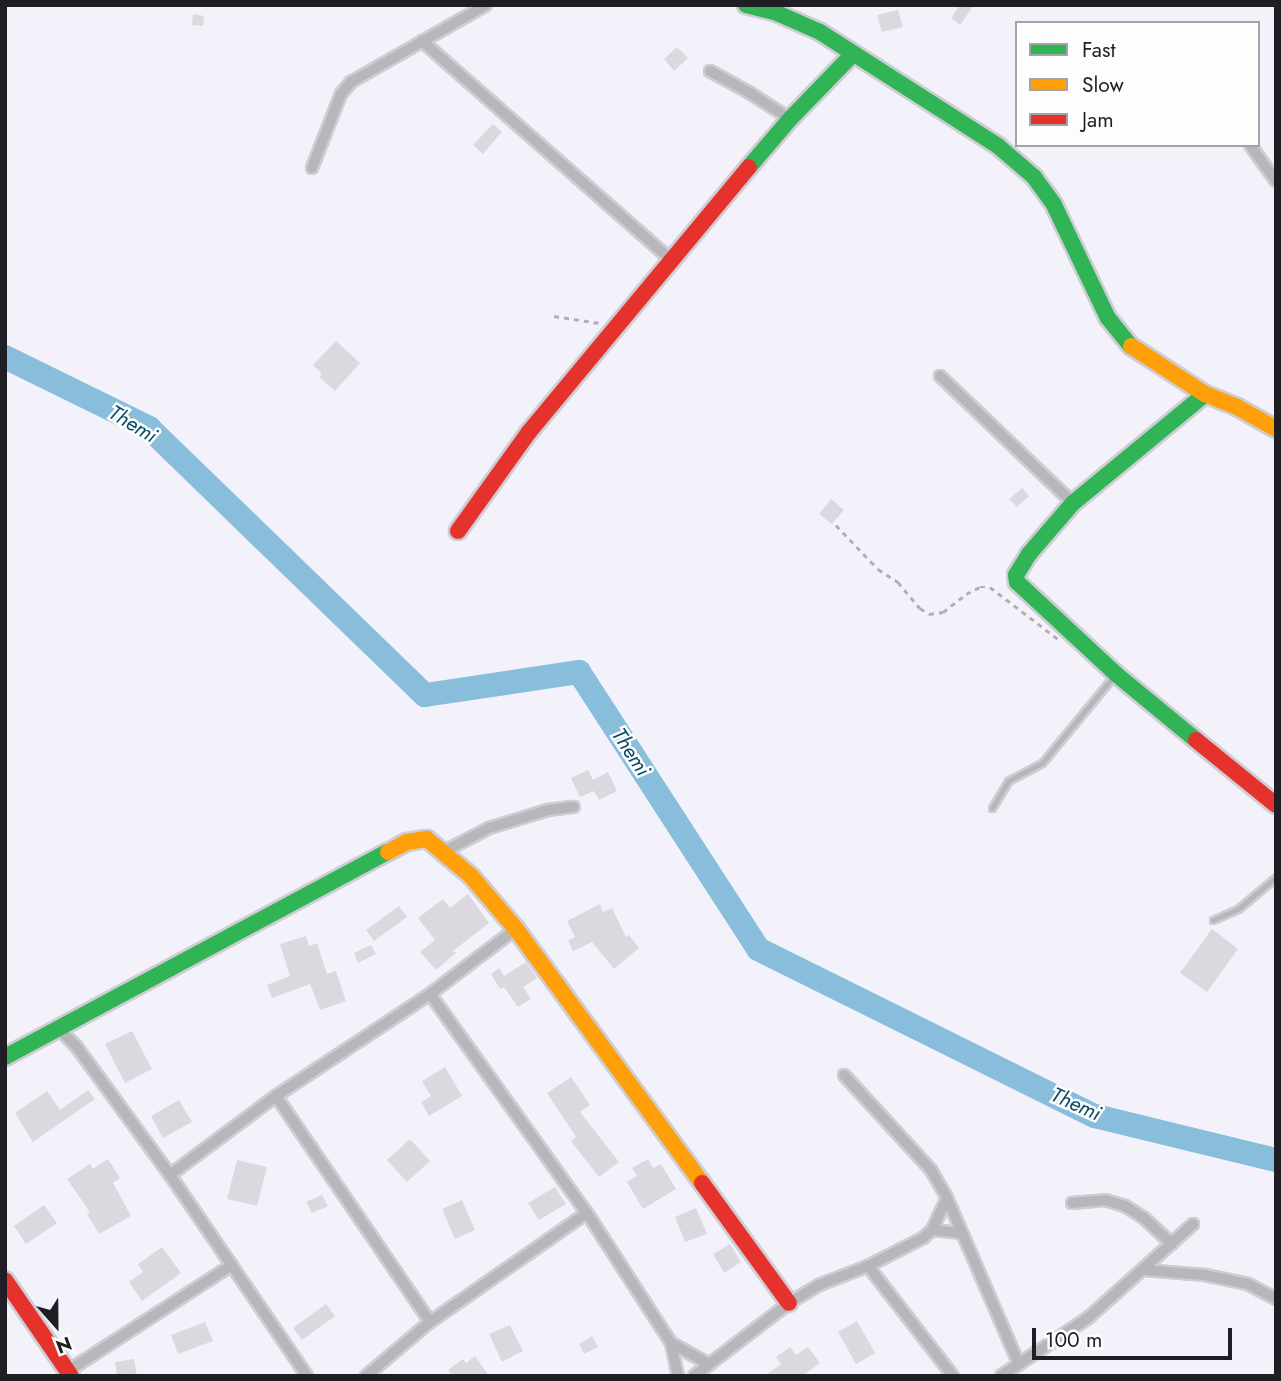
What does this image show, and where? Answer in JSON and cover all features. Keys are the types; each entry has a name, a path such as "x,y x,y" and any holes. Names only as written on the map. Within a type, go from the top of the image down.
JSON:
{"street":[{"path":"312,168 341,94 351,82 486,5"},
{"path":"746,5 777,13 820,33 998,146 1034,177 1055,205 1117,330 1164,370 1205,394 1237,407 1276,429"},
{"path":"422,41 671,260"},
{"path":"458,531 529,432 671,260 790,119 853,54"},
{"path":"710,71 790,119"},
{"path":"1251,147 1276,181"},
{"path":"940,376 1073,503"},
{"path":"1205,394 1073,503 1028,554 1016,575 1019,588 1115,674 1276,805"},
{"path":"445,851 489,828 548,810 574,807"},
{"path":"5,1057 407,842 427,839 445,851 516,929 789,1303"},
{"path":"170,1175 276,1096 430,994 516,929"},
{"path":"430,994 587,1213 671,1343 678,1376"},
{"path":"57,1027 76,1046 170,1175 307,1376"},
{"path":"844,1074 909,1143 947,1198 1019,1364"},
{"path":"276,1096 430,1322"},
{"path":"932,1230 947,1198"},
{"path":"1072,1203 1105,1200 1125,1206 1144,1218 1172,1244"},
{"path":"366,1376 430,1322 587,1213"},
{"path":"1001,1376 1088,1318 1193,1224"},
{"path":"694,1376 789,1303 819,1285 867,1266 932,1230 962,1233"},
{"path":"5,1280 69,1373 232,1265"},
{"path":"867,1266 953,1376"},
{"path":"1144,1270 1205,1275 1248,1284 1276,1299"},
{"path":"671,1343 709,1364"}],"lane":[{"path":"992,808 1007,781 1042,763 1115,674"},
{"path":"1213,920 1238,909 1276,877"}],"path":[{"path":"554,316 588,322 620,322"},
{"path":"836,525 878,569 898,582 920,608 929,614 943,612 965,594 980,587 990,587 1003,593 1054,638 1074,635"}],"building":[{"path":"960,5 974,5 960,25 951,18"},
{"path":"898,10 903,27 882,32 877,15"},
{"path":"193,14 204,16 203,26 192,25"},
{"path":"677,47 688,58 674,71 664,59"},
{"path":"493,124 502,132 483,154 473,145"},
{"path":"336,341 360,363 335,391 319,377 322,374 313,365"},
{"path":"1022,488 1029,496 1017,507 1009,499"},
{"path":"831,499 844,510 832,524 819,514"},
{"path":"588,770 593,780 608,772 617,791 599,800 594,791 580,797 571,778"},
{"path":"468,894 489,923 453,951 456,953 436,970 420,952 435,940 418,918 443,899 450,908"},
{"path":"600,904 603,912 612,908 626,937 629,935 639,948 614,969 592,942 573,951 568,940 575,937 567,921"},
{"path":"399,906 407,917 374,941 366,930"},
{"path":"1212,929 1238,949 1207,992 1180,973"},
{"path":"306,936 309,946 317,943 327,974 336,971 346,1001 320,1010 310,984 272,998 267,985 290,976 280,944"},
{"path":"371,945 376,954 358,963 354,953"},
{"path":"526,962 537,978 523,987 531,999 518,1007 504,987 500,989 491,974 499,968 504,976"},
{"path":"132,1031 152,1069 125,1083 105,1044"},
{"path":"445,1067 462,1096 429,1116 421,1102 431,1096 422,1081"},
{"path":"571,1077 590,1105 580,1112 619,1162 599,1177 571,1141 576,1137 547,1093"},
{"path":"88,1090 95,1099 33,1142 15,1113 47,1091 60,1110"},
{"path":"179,1100 192,1122 163,1138 151,1116"},
{"path":"410,1139 430,1161 407,1182 387,1160"},
{"path":"108,1159 120,1178 113,1183 131,1216 99,1234 87,1214 90,1212 67,1179 90,1164 93,1169"},
{"path":"648,1159 653,1168 661,1164 676,1189 643,1209 627,1182 637,1176 632,1168"},
{"path":"237,1160 267,1167 257,1206 227,1199"},
{"path":"555,1187 566,1204 539,1220 528,1203"},
{"path":"322,1195 328,1206 312,1213 306,1202"},
{"path":"462,1200 475,1230 455,1239 442,1209"},
{"path":"44,1205 57,1223 26,1244 14,1226"},
{"path":"696,1208 707,1234 685,1242 675,1217"},
{"path":"730,1244 741,1262 724,1273 713,1254"},
{"path":"162,1247 181,1273 142,1301 129,1282 143,1272 138,1264"},
{"path":"326,1304 335,1316 302,1340 293,1328"},
{"path":"857,1321 875,1353 856,1364 838,1332"},
{"path":"205,1322 213,1341 178,1354 171,1335"},
{"path":"510,1325 523,1351 502,1362 489,1334"},
{"path":"592,1336 598,1347 584,1354 579,1344"},
{"path":"790,1347 796,1355 808,1347 820,1363 802,1376 764,1376 781,1364 776,1357"},
{"path":"475,1356 489,1376 453,1376 448,1370 463,1359 466,1363"},
{"path":"134,1359 137,1376 117,1376 115,1362"}],"waterway":[{"name":"Themi","path":"5,357 149,428 425,695 579,672 758,949 1095,1116 1276,1160"}],"traffic: fast":[{"path":"746,5 777,13 820,32 998,146 1034,177 1054,205 1108,318 1131,346"},
{"path":"749,167 790,119 853,54"},
{"path":"1196,740 1116,674 1017,582 1016,575 1029,554 1073,503 1205,394"},
{"path":"5,1057 388,852"}],"traffic: slow":[{"path":"1131,346 1205,394 1237,407 1276,429"},
{"path":"388,852 407,842 427,839 471,876 516,929 702,1183"}],"traffic: jam":[{"path":"458,531 529,432 749,167"},
{"path":"1196,740 1276,805"},
{"path":"702,1183 789,1303"},
{"path":"5,1280 71,1376"}]}
